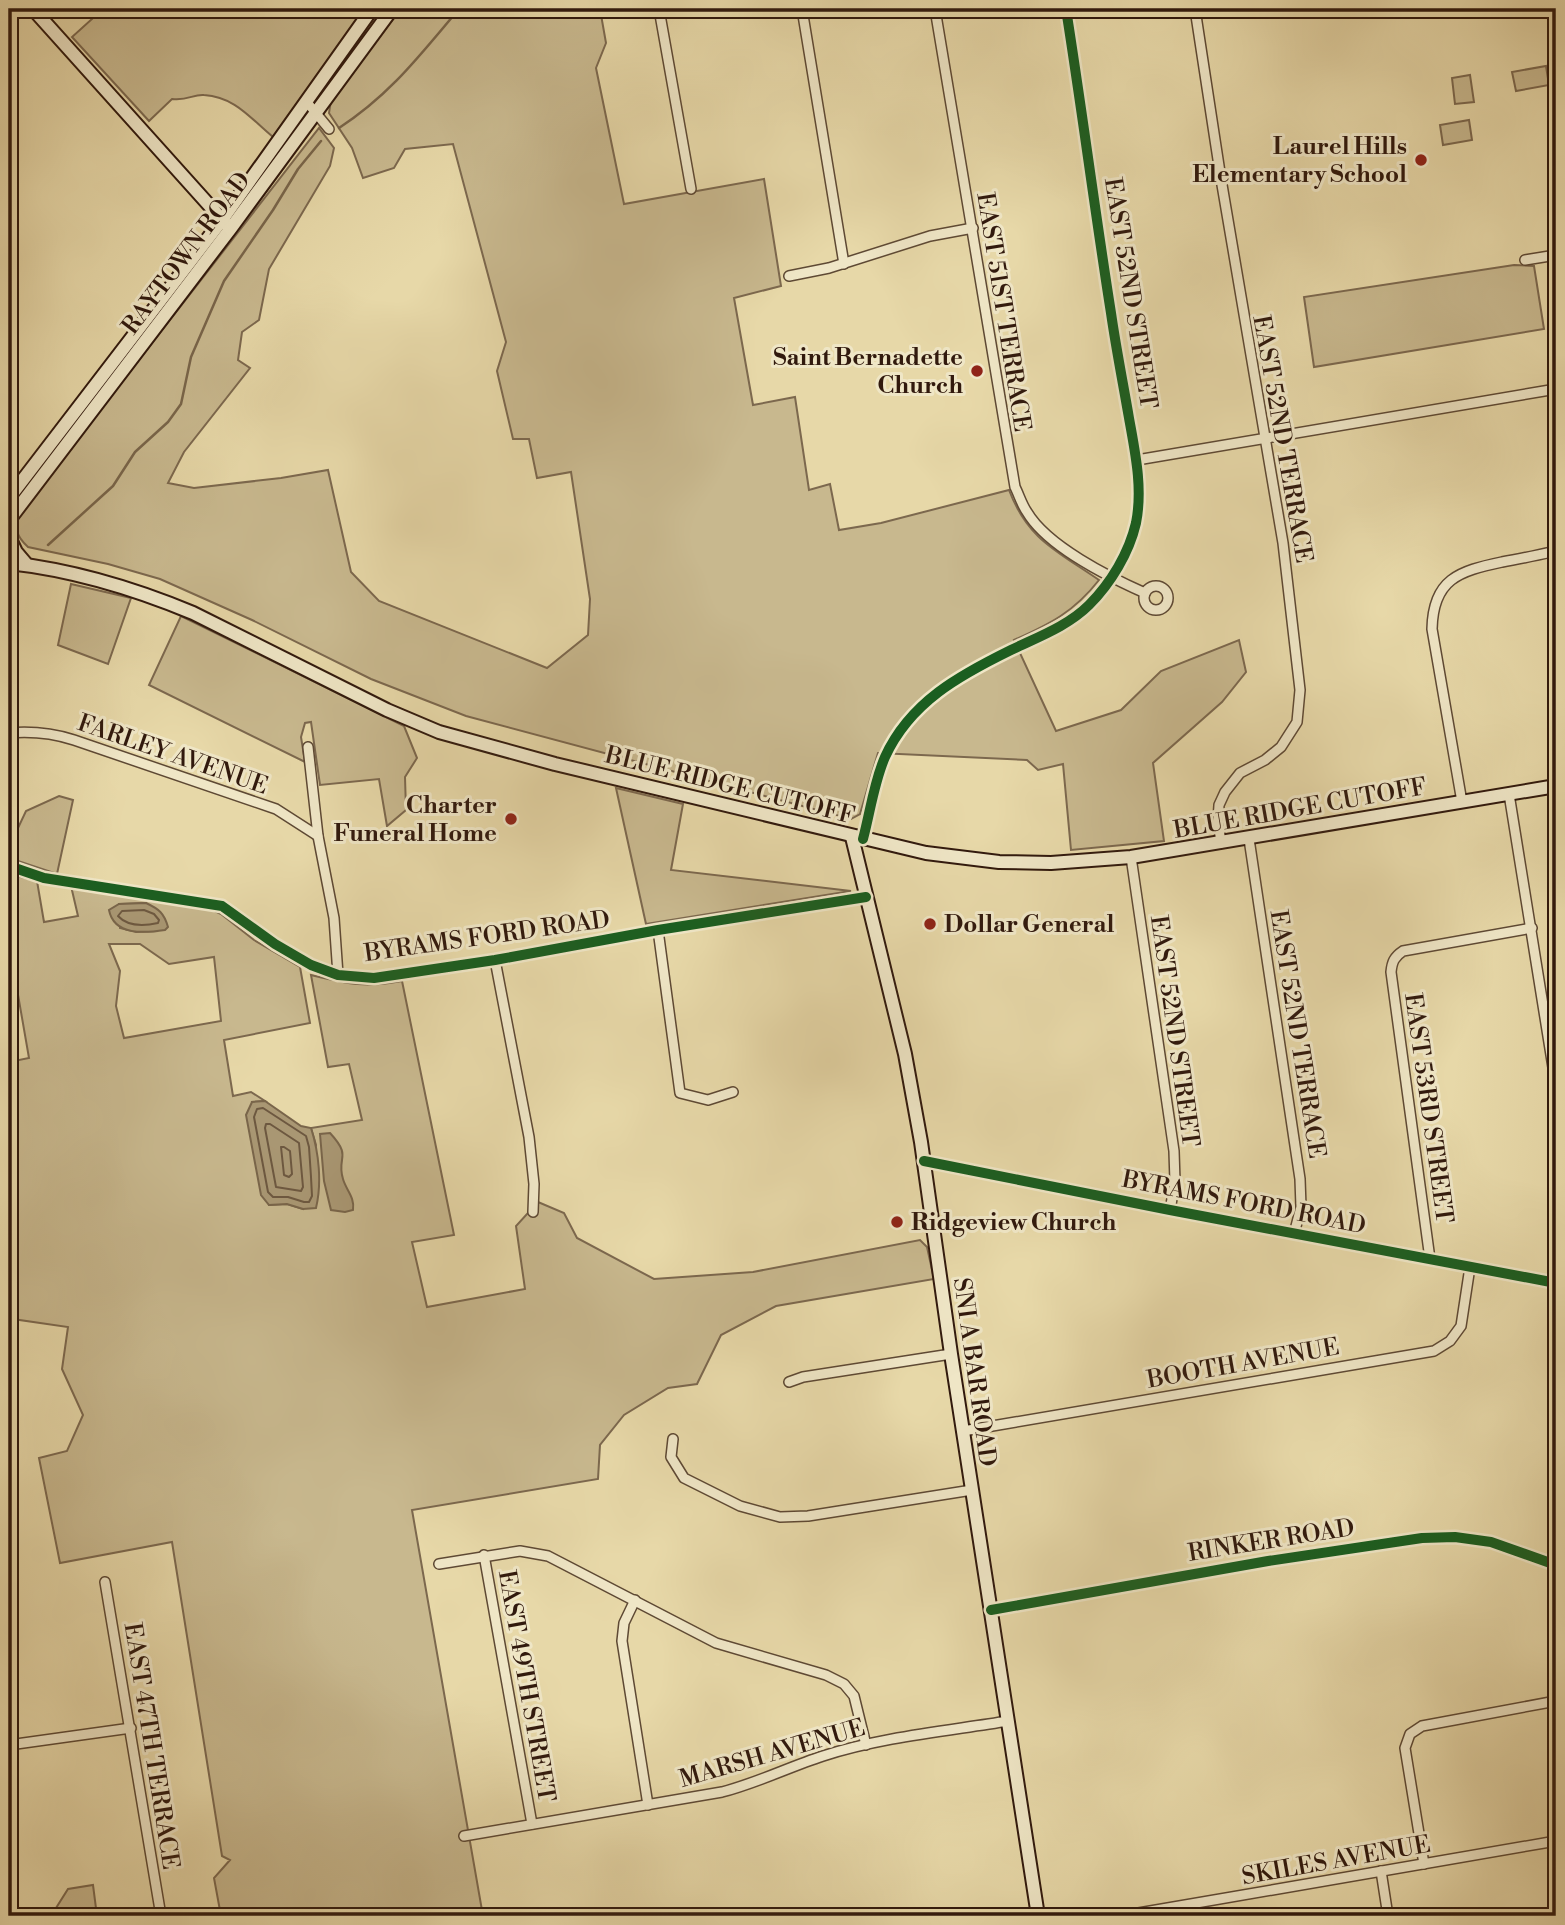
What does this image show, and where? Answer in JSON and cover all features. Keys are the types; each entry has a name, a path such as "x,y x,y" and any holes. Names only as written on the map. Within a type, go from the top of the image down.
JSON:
{"main road":[{"path":"33,9 227,224"},
{"name":"RAYTOWN ROAD","path":"9,521 227,224 306,102 372,9"},
{"name":"RAYTOWN ROAD","path":"9,498 316,114 392,9"},
{"path":"9,537 16,552 27,565"},
{"name":"BLUE RIDGE CUTOFF","path":"9,563 76,573 162,600 387,710 439,732 555,764 926,853 999,862 1051,863 1131,857 1556,786"},
{"name":"SNI A BAR ROAD","path":"857,838 866,897 905,1054 924,1161 962,1431 1038,1916"}],"street":[{"path":"659,9 691,188"},
{"path":"802,9 844,264"},
{"name":"EAST 51ST TERRACE","path":"935,9 1015,487 1027,513 1042,532 1111,578"},
{"name":"EAST 52ND STREET","path":"1066,9 1111,314 1137,460 1139,490 1136,522 1127,552 1111,578"},
{"path":"1195,11 1226,9"},
{"name":"EAST 52ND TERRACE","path":"1195,11 1283,543 1300,690 1297,722 1282,747 1265,761 1240,773 1225,792 1219,805 1221,843"},
{"path":"306,102 329,129"},
{"path":"789,276 844,264 902,244 973,228"},
{"path":"1525,260 1556,255"},
{"path":"1137,460 1556,388"},
{"path":"1462,802 1432,629 1432,613 1439,594 1451,579 1468,569 1556,551"},
{"path":"1111,578 1145,593"},
{"name":"SNI A BAR ROAD","path":"857,838 885,758 901,730 921,705 968,671 1062,626 1089,605 1111,578"},
{"name":"FARLEY AVENUE","path":"9,733 27,731 54,734 74,740 276,809 318,836"},
{"path":"308,747 318,836 328,878 338,975"},
{"path":"1509,794 1556,1086"},
{"name":"EAST 52ND TERRACE","path":"1249,839 1300,1179 1301,1207 1294,1234"},
{"name":"EAST 52ND STREET","path":"1131,857 1174,1151 1175,1182 1170,1210"},
{"name":"BYRAMS FORD ROAD","path":"9,866 44,878 222,906 275,944 311,965 338,975 373,978 866,897"},
{"name":"EAST 53RD STREET","path":"1430,1259 1391,972 1392,963 1396,955 1403,951 1532,928"},
{"path":"658,930 680,1093 708,1100 733,1092"},
{"path":"495,960 529,1137 534,1184 533,1212"},
{"name":"BYRAMS FORD ROAD","path":"924,1161 1556,1283"},
{"name":"BOOTH AVENUE","path":"962,1431 1434,1351 1450,1342 1461,1326 1471,1267"},
{"path":"789,1382 803,1377 951,1354"},
{"path":"673,1439 671,1457 684,1478 740,1506 780,1517 808,1516 972,1490"},
{"name":"RINKER ROAD","path":"991,1610 1268,1561 1422,1538 1455,1537 1491,1542 1556,1565"},
{"path":"439,1564 520,1551 548,1556 716,1643 826,1675 844,1684 854,1696 866,1745"},
{"name":"EAST 49TH STREET","path":"484,1555 533,1824"},
{"name":"EAST 47TH TERRACE","path":"105,1582 160,1916"},
{"path":"635,1600 624,1623 623,1661 648,1805"},
{"path":"1424,1864 1405,1748 1415,1729 1556,1701"},
{"name":"MARSH AVENUE","path":"464,1836 722,1793 750,1785 823,1756 866,1745 1008,1721"},
{"path":"9,1745 131,1728"},
{"name":"SKILES AVENUE","path":"1121,1916 1556,1841"},
{"path":"1381,1871 1388,1916"}],"shaded area":[{"path":"103,9 364,9 273,137 233,104 204,95 172,99 149,121 72,37"},
{"path":"401,9 600,9 606,43 596,68 624,204 764,179 781,286 734,298 753,405 795,397 809,490 830,484 839,530 881,523 1009,490 1025,521 1045,543 1099,580 1080,601 1061,616 1014,640 1056,731 1121,710 1161,671 1239,640 1246,672 1222,702 1153,763 1164,841 1071,850 1063,764 1038,770 1027,760 878,753 860,814 851,819 466,716 371,679 252,620 160,579 108,564 28,547 24,543 17,532 20,513 319,128 334,148 330,166 269,269 259,320 242,332 238,360 250,368 184,452 168,483 194,488 328,470 351,572 379,601 547,668 588,635 590,599 571,472 537,478 529,439 513,439 497,371 506,342 453,144 405,149 394,168 363,178 352,148 329,113 331,100"},
{"path":"1546,66 1549,85 1516,91 1512,72"},
{"path":"1470,75 1474,102 1455,104 1452,78"},
{"path":"1469,120 1472,140 1443,145 1440,125"},
{"path":"1514,265 1534,266 1544,329 1314,367 1304,297"},
{"path":"71,584 131,598 108,664 58,645"},
{"path":"181,616 404,726 417,758 405,777 406,810 387,826 379,779 320,785 311,722 305,723 301,737 305,762 149,685"},
{"path":"616,788 683,804 671,870 851,891 646,924"},
{"path":"59,796 73,800 57,874 9,858 9,847 26,811"},
{"path":"9,874 37,881 44,922 78,916 71,886 206,907 221,914 254,940 300,967 310,1023 224,1040 233,1096 251,1092 265,1101 252,1102 269,1205 287,1204 303,1209 316,1145 311,1128 362,1120 349,1064 328,1067 311,975 356,984 402,981 454,1235 412,1242 427,1307 525,1289 516,1226 538,1202 564,1213 577,1238 654,1279 753,1272 920,1240 927,1247 934,1279 776,1306 721,1335 697,1384 668,1388 624,1415 600,1445 598,1479 412,1510 483,1916 221,1916 214,1878 230,1860 222,1856 172,1542 60,1563 39,1458 67,1451 83,1415 62,1369 68,1327 13,1319 9,1297 9,1062 29,1058 9,943","holes":["146,903 157,931 136,932 120,928 119,904","109,944 140,944 169,964 214,957 221,1021 124,1038 116,1006 120,971"]},
{"path":"93,1885 97,1916 51,1916 68,1889"}],"water":[{"path":"146,903 163,915 168,927 165,930 140,932 124,929 117,925 109,910 119,904"},
{"path":"265,1101 301,1126 311,1128 319,1168 316,1208 303,1209 287,1204 269,1205 261,1195 246,1115 252,1102"},
{"path":"330,1133 341,1148 341,1171 353,1201 353,1210 345,1212 331,1210 324,1181 320,1134"}],"waterway":[{"path":"339,128 389,88 459,9"},
{"path":"48,545 113,486 135,452 168,422 181,404 191,357 224,281 298,169 321,141"}],"cycle path":[{"path":"863,839 881,767 908,721 938,692 955,680 1081,612 1112,577 1129,545 1136,523 1139,497 1136,457 1113,326 1066,9"},
{"path":"9,866 44,878 222,906 275,944 311,965 338,975 374,978 866,897"},
{"path":"924,1161 1556,1283"},
{"path":"991,1610 1268,1561 1422,1538 1455,1537 1491,1542 1556,1565"}],"place":[{"name":"Laurel Hills Elementary School","path":"1421,160"},
{"name":"Saint Bernadette Church","path":"977,371"},
{"name":"Charter Funeral Home","path":"511,819"},
{"name":"Dollar General","path":"930,924"},
{"name":"Ridgeview Church","path":"897,1222"}]}
